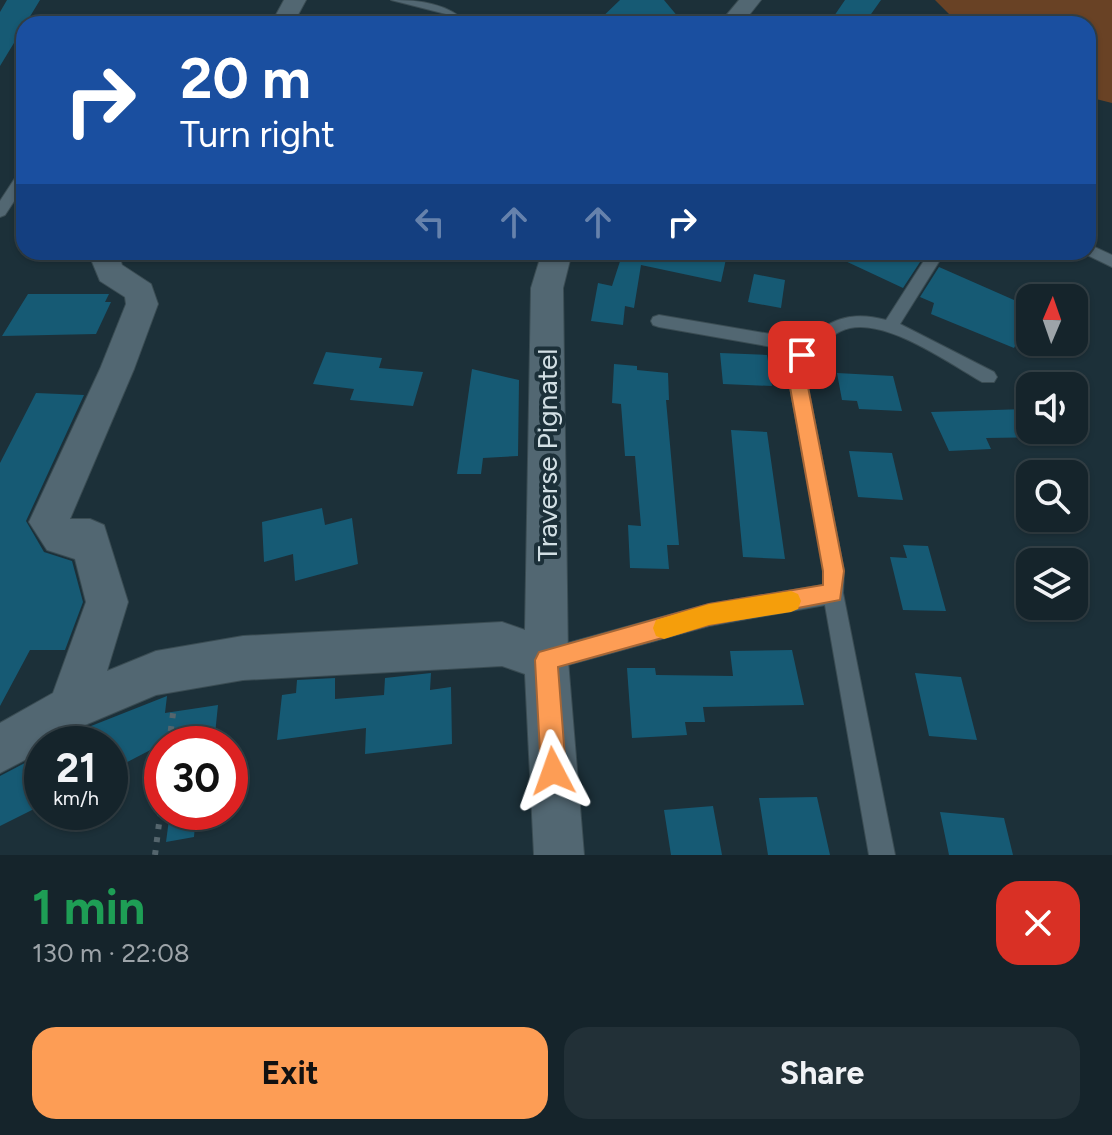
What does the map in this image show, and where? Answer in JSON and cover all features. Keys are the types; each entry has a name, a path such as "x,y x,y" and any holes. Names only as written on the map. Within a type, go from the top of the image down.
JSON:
{"street":[{"path":"737,16 750,0"},
{"path":"69,709 107,602 90,538 70,542 62,539 55,534 49,522 117,369 142,304 140,292 115,278 105,267 104,260"},
{"name":"Traverse Pignatel","path":"555,260 547,288 546,660 559,855"},
{"path":"0,749 69,709 156,673 243,658 502,644 546,660"}],"lane":[{"path":"396,0 450,12 454,16"},
{"path":"0,212 16,187"},
{"path":"890,327 932,260"},
{"path":"659,321 776,341 802,355"},
{"path":"882,855 833,593 834,571 799,387 802,355 818,339 854,321 890,327 988,377"},
{"path":"546,660 709,615 833,593"}],"path":[{"path":"155,855 158,830"}],"shaded area":[{"path":"935,0 1112,0 1112,103 1096,99 1096,16 951,16"}],"building":[{"path":"7,0 40,0 30,16 16,16 16,40 0,66 0,12"},
{"path":"620,0 664,0 677,16 603,16"},
{"path":"845,0 881,0 870,16 834,16"},
{"path":"620,260 726,260 721,282 641,265 634,308 625,306 623,325 591,321 598,283 612,286"},
{"path":"843,260 921,260 903,288"},
{"path":"939,267 1016,301 1014,348 931,314 934,303 920,297"},
{"path":"754,274 785,280 781,308 748,302"},
{"path":"28,294 109,294 105,302 111,302 96,334 2,336"},
{"path":"326,352 382,358 379,368 423,372 413,406 350,400 354,389 313,384"},
{"path":"720,353 767,355 772,386 723,384"},
{"path":"614,364 668,373 669,400 666,400 679,545 667,545 669,569 630,568 628,525 641,526 635,456 625,456 621,404 612,403"},
{"path":"472,369 519,380 518,456 483,458 481,474 457,474"},
{"path":"837,373 893,376 902,411 859,409 857,401 842,400"},
{"path":"36,393 84,395 26,521 44,552 72,561 83,602 65,650 30,650 0,706 0,463"},
{"path":"1016,409 1016,437 986,438 991,449 949,451 931,412"},
{"path":"731,430 767,432 785,559 743,557"},
{"path":"849,451 892,453 903,500 858,497"},
{"path":"322,508 325,525 352,518 358,564 295,581 293,554 264,562 262,522"},
{"path":"903,545 928,546 946,611 903,610 890,557 907,558"},
{"path":"792,650 804,705 703,707 705,722 685,722 687,735 632,738 627,668 655,668 656,675 733,676 730,651"},
{"path":"431,673 430,690 451,687 452,744 365,754 366,728 277,740 282,695 296,693 297,680 335,678 335,699 384,695 385,678"},
{"path":"915,673 961,677 977,740 929,736"},
{"path":"167,696 165,713 218,705 216,726 144,726 144,753 128,762 128,726 91,726"},
{"path":"24,763 24,814 0,826 0,776"},
{"path":"817,797 830,855 768,855 759,798"},
{"path":"713,806 722,855 671,855 664,810"},
{"path":"940,812 1004,818 1013,855 949,855"},
{"path":"168,830 195,830 194,837 166,842"}],"slow traffic":[{"path":"664,628 709,615 791,601"}],"route":[{"path":"553,771 546,660 709,615 833,593 834,571 799,387 802,355"}]}
